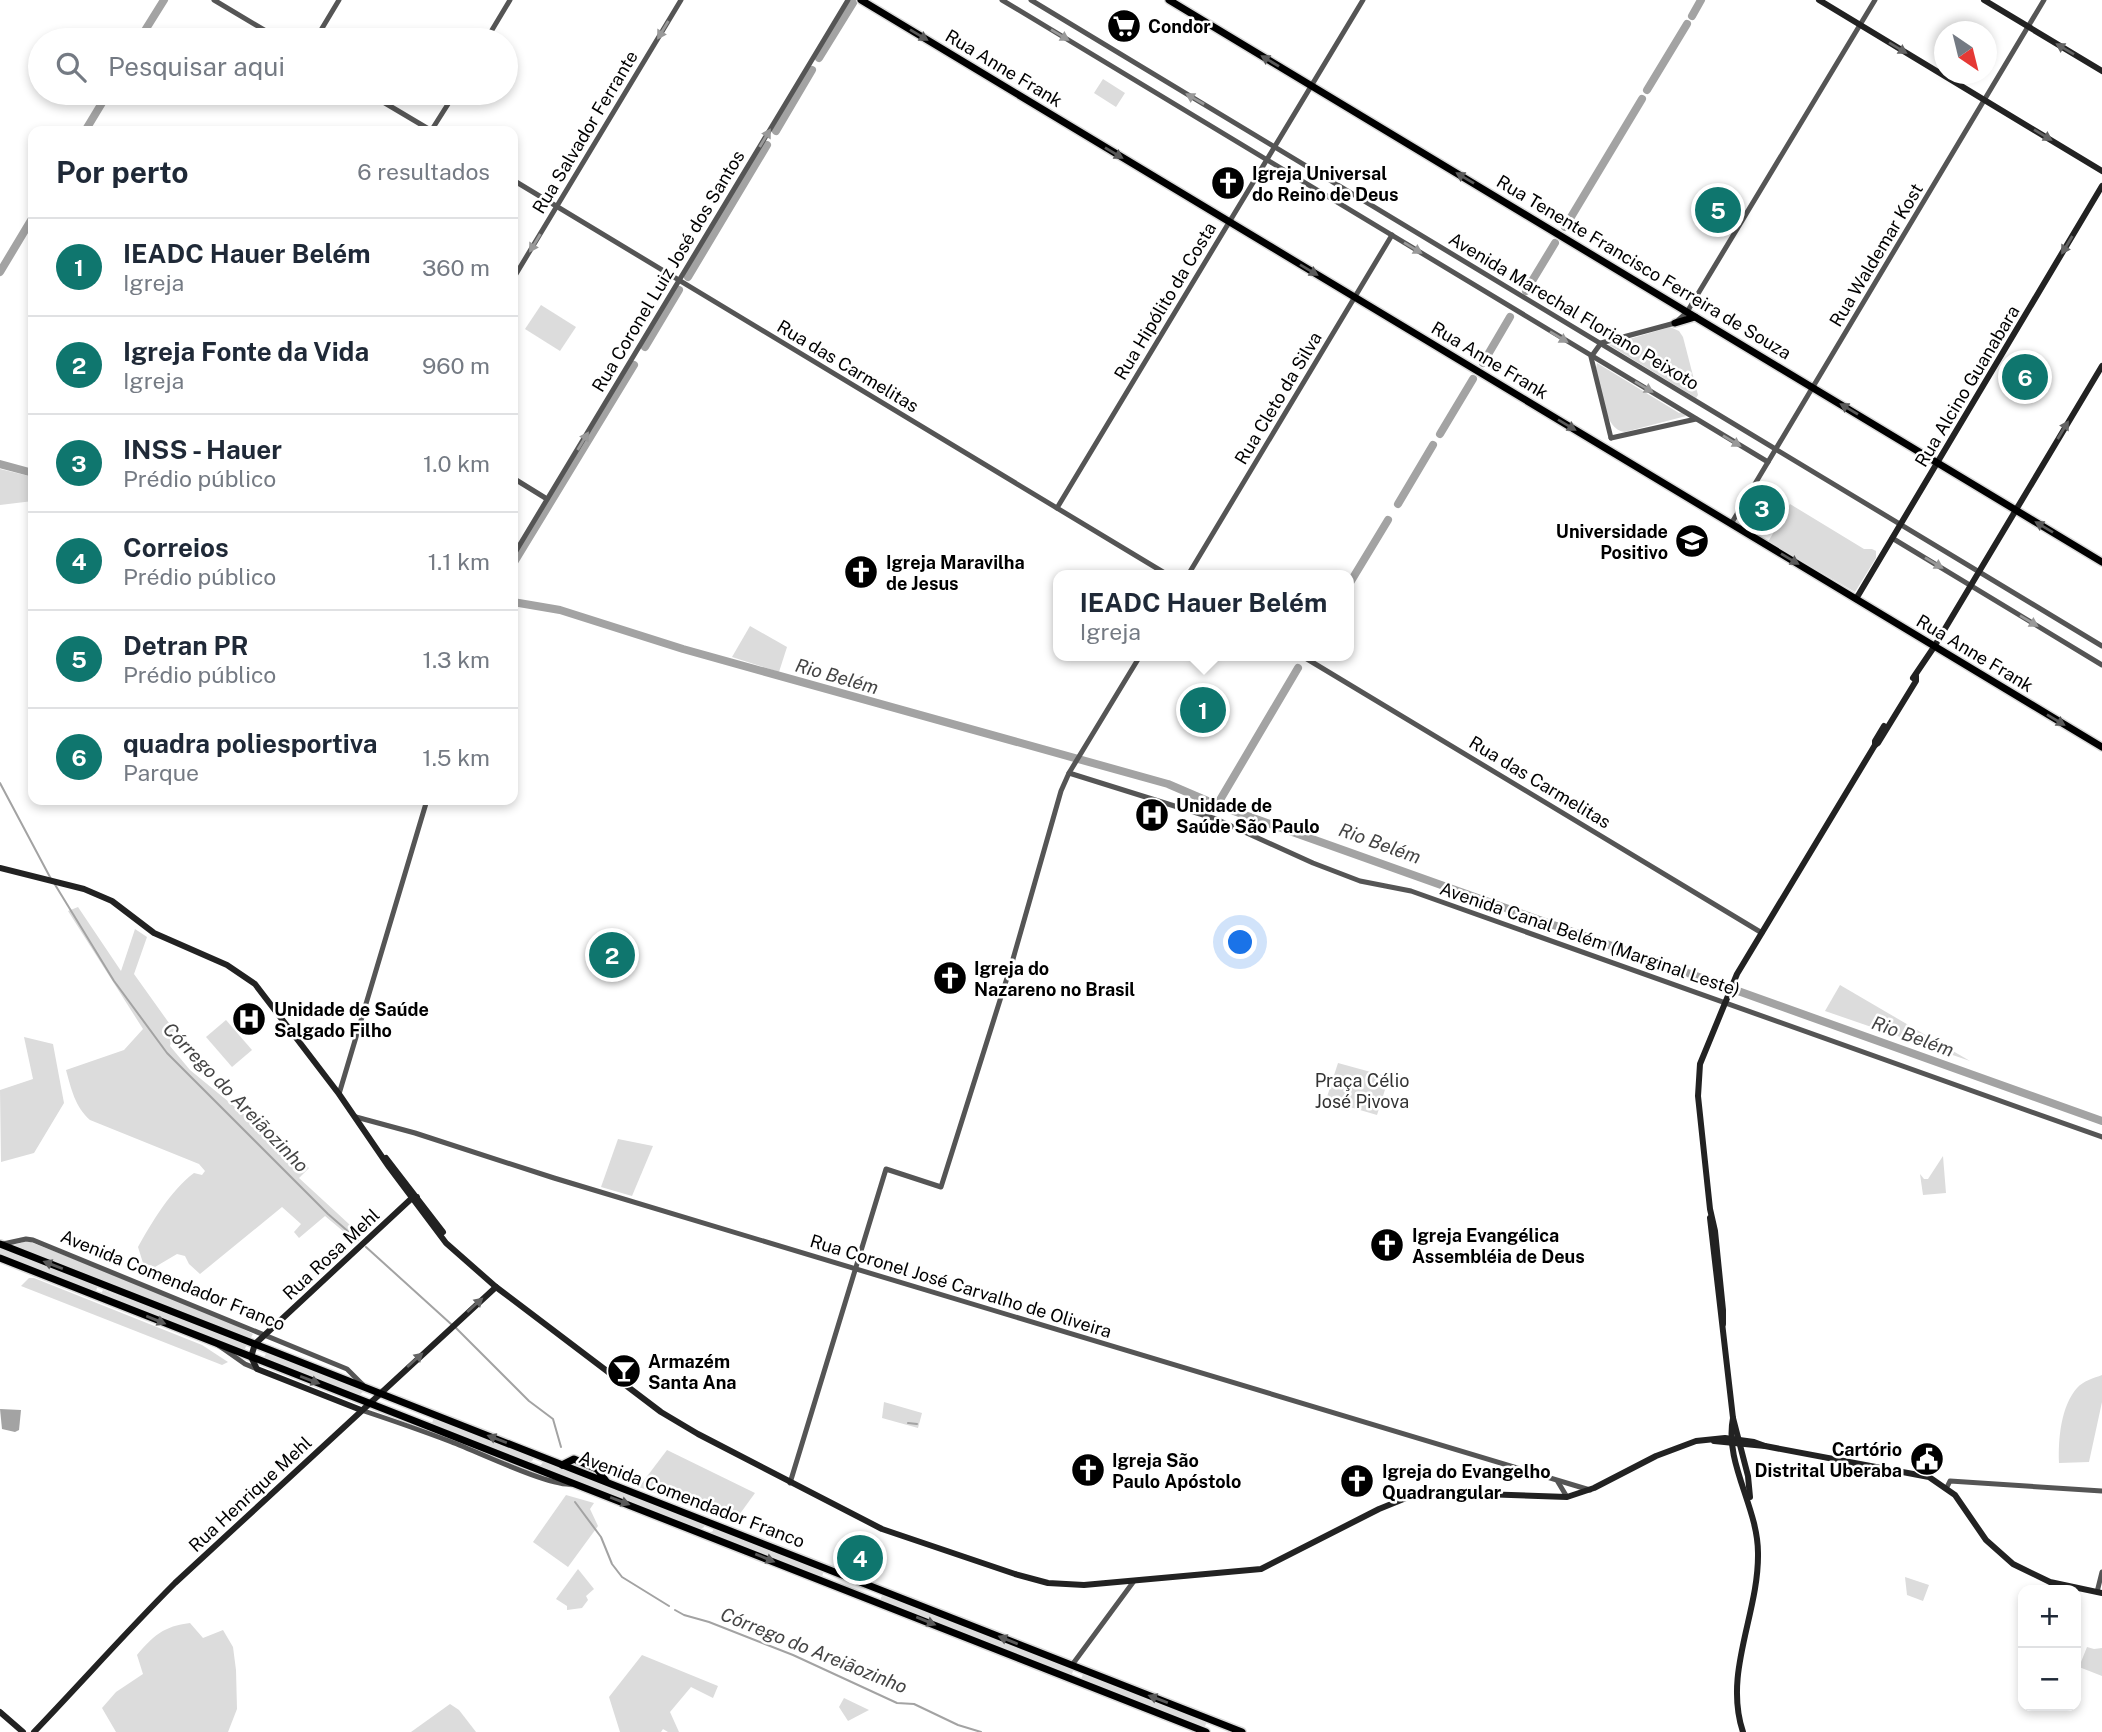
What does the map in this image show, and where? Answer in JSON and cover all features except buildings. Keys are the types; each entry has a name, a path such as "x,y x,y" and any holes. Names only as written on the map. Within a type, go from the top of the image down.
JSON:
{"main road":[{"name":"Rua Anne Frank","path":"861,0 2102,747"},
{"name":"Rua Tenente Francisco Ferreira de Souza","path":"1170,0 2102,562"},
{"path":"1819,0 2102,171"},
{"path":"1984,0 2102,71"},
{"name":"Rua Alcino Guanabara","path":"1856,599 2102,186"},
{"path":"1675,323 1695,317"},
{"path":"1743,1732 1737,1708 1736,1684 1755,1590 1758,1541 1751,1511 1749,1480 1735,1441 1697,1084 1702,1058 1735,979 1912,678 1916,676 1934,647 2102,366"},
{"path":"0,868 84,889 112,901 154,933 241,973 255,984 272,1004 356,1117 388,1167 446,1243 465,1261 620,1383 680,1424 882,1529 1048,1583 1123,1583 1261,1569 1410,1496 1451,1493 1567,1497 1590,1490 1676,1447 1705,1439 1765,1446 1929,1477 1947,1488 1958,1499 1986,1540 2007,1560 2043,1579 2099,1592"},
{"name":"Rua Rosa Mehl","path":"251,1357 255,1344 263,1335 414,1198"},
{"name":"Avenida Comendador Franco","path":"0,1244 562,1465 574,1459 587,1464 597,1468 606,1482 1242,1732"},
{"name":"Avenida Comendador Franco","path":"0,1258 1206,1732"},
{"path":"98,1297 98,1289 106,1286"},
{"name":"Rua Henrique Mehl","path":"34,1732 175,1583 496,1287"},
{"path":"251,1357 257,1369"},
{"name":"Avenida Comendador Franco","path":"257,1369 361,1410"},
{"path":"428,1426 428,1418 432,1414 435,1415"},
{"path":"533,1468 540,1462 539,1455"},
{"path":"701,1532 710,1529 707,1521"},
{"path":"863,1596 870,1592 869,1585"},
{"path":"880,1603 879,1595 887,1592"},
{"path":"0,1712 23,1732"},
{"path":"1213,1732 1215,1726 1222,1724"}],"street":[{"path":"214,0 261,28"},
{"path":"322,28 339,0"},
{"path":"493,28 510,0"},
{"name":"Rua Salvador Ferrante","path":"518,271 681,0"},
{"name":"Rua Coronel Luiz José dos Santos","path":"518,548 848,0"},
{"name":"Avenida Marechal Floriano Peixoto","path":"1002,0 1768,463"},
{"name":"Avenida Marechal Floriano Peixoto","path":"1031,0 2102,646"},
{"name":"Rua Hipólito da Costa","path":"1057,508 1363,0"},
{"path":"1605,448 1611,438 1591,357 1601,343 1675,323 1687,312 1875,0"},
{"name":"Rua Waldemar Kost","path":"1731,524 2044,0"},
{"path":"388,105 423,126"},
{"path":"434,126 447,105"},
{"name":"Rua das Carmelitas","path":"518,183 1160,570"},
{"name":"Rua Cleto da Silva","path":"1191,570 1392,235"},
{"path":"1611,438 1696,419"},
{"path":"518,481 547,499"},
{"path":"1892,538 2102,665"},
{"path":"790,1483 886,1169 941,1187 1013,959 1060,791 1137,661"},
{"name":"Rua das Carmelitas","path":"1310,661 1762,933"},
{"name":"Avenida Canal Belém (Marginal Leste)","path":"1070,772 1216,819 1360,881 1411,891 1726,999 2102,1137"},
{"path":"339,1094 426,805"},
{"name":"Rua Coronel José Carvalho de Oliveira","path":"356,1117 1590,1490"},
{"name":"Avenida Comendador Franco","path":"0,1244 33,1240 219,1314 347,1369 365,1387"},
{"name":"Avenida Comendador Franco","path":"215,1343 257,1369"},
{"name":"Avenida Comendador Franco","path":"361,1410 564,1485 574,1483"},
{"path":"1947,1488 1950,1481 2102,1491"},
{"path":"1558,1482 1567,1497"},
{"path":"2099,1592 2102,1572"},
{"path":"1072,1665 1135,1581"},
{"path":"1119,1600 1123,1583"}],"green space":[{"path":"1103,79 1125,93 1116,107 1094,93"},
{"path":"541,305 576,327 560,351 525,329"},
{"path":"1670,327 1679,331 1683,337 1698,395 1696,398 1609,345"},
{"path":"2022,362 2039,372 2028,392 2010,381"},
{"path":"1597,363 1686,416 1625,432 1618,429 1607,416"},
{"path":"0,469 28,476 28,502 0,505"},
{"path":"1790,504 1864,549 1876,551 1876,558 1855,592 1768,542"},
{"path":"750,626 787,647 779,672 732,657"},
{"path":"78,907 121,971 135,929 147,937 134,974 174,1030 170,1046 190,1070 309,1168 299,1178 362,1236 356,1242 325,1216 299,1238 294,1232 301,1224 282,1207 200,1274 185,1256 177,1254 155,1267 143,1263 138,1247 156,1217 186,1180 194,1173 202,1175 205,1171 199,1164 90,1120 77,1103 66,1070 124,1050 143,1029 68,911"},
{"path":"1840,985 1970,1061 1825,1011"},
{"path":"226,1020 252,1050 232,1067 206,1037"},
{"path":"24,1037 53,1044 64,1103 34,1153 1,1162 0,1090 33,1079"},
{"name":"Praça Célio José Pivova","path":"1338,1063 1389,1077 1377,1115 1326,1100"},
{"path":"618,1139 653,1146 632,1196 601,1187"},
{"path":"1943,1156 1946,1193 1923,1195 1920,1174 1924,1179 1928,1179"},
{"path":"28,1241 211,1313 253,1334 250,1339 13,1245"},
{"path":"0,1248 98,1285 96,1291 0,1256"},
{"path":"29,1278 202,1345 228,1362 222,1365 21,1286"},
{"path":"103,1290 247,1344 244,1351 105,1296 101,1294"},
{"path":"267,1352 364,1391 359,1395 263,1359"},
{"path":"2102,1375 2102,1402 2089,1462 2059,1463 2060,1433 2067,1404 2079,1386"},
{"path":"884,1402 922,1413 918,1428 882,1418"},
{"path":"434,1418 533,1457 533,1460 530,1462 432,1423"},
{"path":"667,1450 755,1493 734,1522 639,1487"},
{"path":"544,1461 704,1522 704,1527 701,1529 540,1466"},
{"path":"566,1495 594,1503 590,1509 598,1526 568,1567 533,1542"},
{"path":"713,1526 824,1570 822,1577 709,1533 713,1531"},
{"path":"578,1569 594,1589 586,1596 588,1600 582,1608 567,1610 567,1606 556,1599"},
{"path":"1905,1577 1929,1585 1923,1601 1907,1595"},
{"path":"886,1594 1074,1669 1071,1676 881,1602 881,1597"},
{"path":"190,1623 203,1638 223,1630 233,1647 237,1709 228,1732 116,1732 102,1708 116,1692 143,1674 137,1655 160,1633"},
{"path":"2087,1647 2102,1648 2102,1676 2081,1668"},
{"path":"642,1655 718,1686 713,1698 691,1687 670,1712 679,1732 663,1729 661,1732 620,1732 609,1697"},
{"path":"1084,1672 1207,1722 1204,1728 1081,1679"},
{"path":"844,1698 869,1710 848,1721 839,1707"},
{"path":"450,1704 459,1710 476,1732 411,1732"}],"shaded area":[{"path":"0,1409 21,1410 19,1430 15,1432 2,1429"}],"waterway":[{"path":"146,28 164,0"},
{"path":"1692,16 1701,0"},
{"path":"819,58 853,3"},
{"path":"1647,90 1687,24"},
{"path":"776,131 812,70"},
{"path":"1565,227 1642,99"},
{"path":"88,126 101,105"},
{"path":"688,277 767,145"},
{"path":"0,272 28,225"},
{"path":"1526,291 1555,243"},
{"path":"645,347 679,290"},
{"path":"1483,363 1510,317"},
{"path":"518,556 634,365"},
{"path":"1440,434 1473,379"},
{"path":"1398,504 1433,445"},
{"name":"Rio Belém","path":"0,464 28,472"},
{"path":"1354,576 1388,520"},
{"name":"Rio Belém","path":"518,603 560,610 683,649 1168,784 1217,805 2102,1121"},
{"path":"1217,805 1298,668"},
{"name":"Córrego do Areiãozinho","path":"0,783 51,879"},
{"name":"Córrego do Areiãozinho","path":"54,883 114,981 167,1053 328,1214 358,1240"},
{"name":"Córrego do Areiãozinho","path":"366,1247 451,1324"},
{"name":"Córrego do Areiãozinho","path":"455,1327 529,1401 553,1419 561,1447"},
{"path":"908,1423 917,1424"},
{"name":"Córrego do Areiãozinho","path":"575,1502 601,1537 612,1564 622,1577 669,1606"},
{"name":"Córrego do Areiãozinho","path":"675,1610 793,1655 897,1703 914,1704 958,1725 981,1732"}],"place":[{"name":"Condor","path":"1124,26"},
{"name":"Igreja Universal do Reino de Deus","path":"1228,183"},
{"name":"Detran PR","path":"1718,210"},
{"name":"quadra poliesportiva","path":"2025,377"},
{"name":"INSS - Hauer","path":"1762,508"},
{"name":"Universidade Positivo","path":"1692,541"},
{"name":"Igreja Maravilha de Jesus","path":"861,572"},
{"name":"IEADC Hauer Belém","path":"1203,710"},
{"name":"Unidade de Saúde São Paulo","path":"1152,815"},
{"name":"Igreja Fonte da Vida","path":"612,955"},
{"name":"Igreja do Nazareno no Brasil","path":"950,978"},
{"name":"Unidade de Saúde Salgado Filho","path":"249,1019"},
{"name":"Igreja Evangélica Assembléia de Deus","path":"1387,1245"},
{"name":"Armazém Santa Ana","path":"624,1371"},
{"name":"Cartório Distrital Uberaba","path":"1927,1459"},
{"name":"Igreja São Paulo Apóstolo","path":"1088,1470"},
{"name":"Igreja do Evangelho Quadrangular","path":"1357,1481"},
{"name":"Correios","path":"860,1558"}]}
